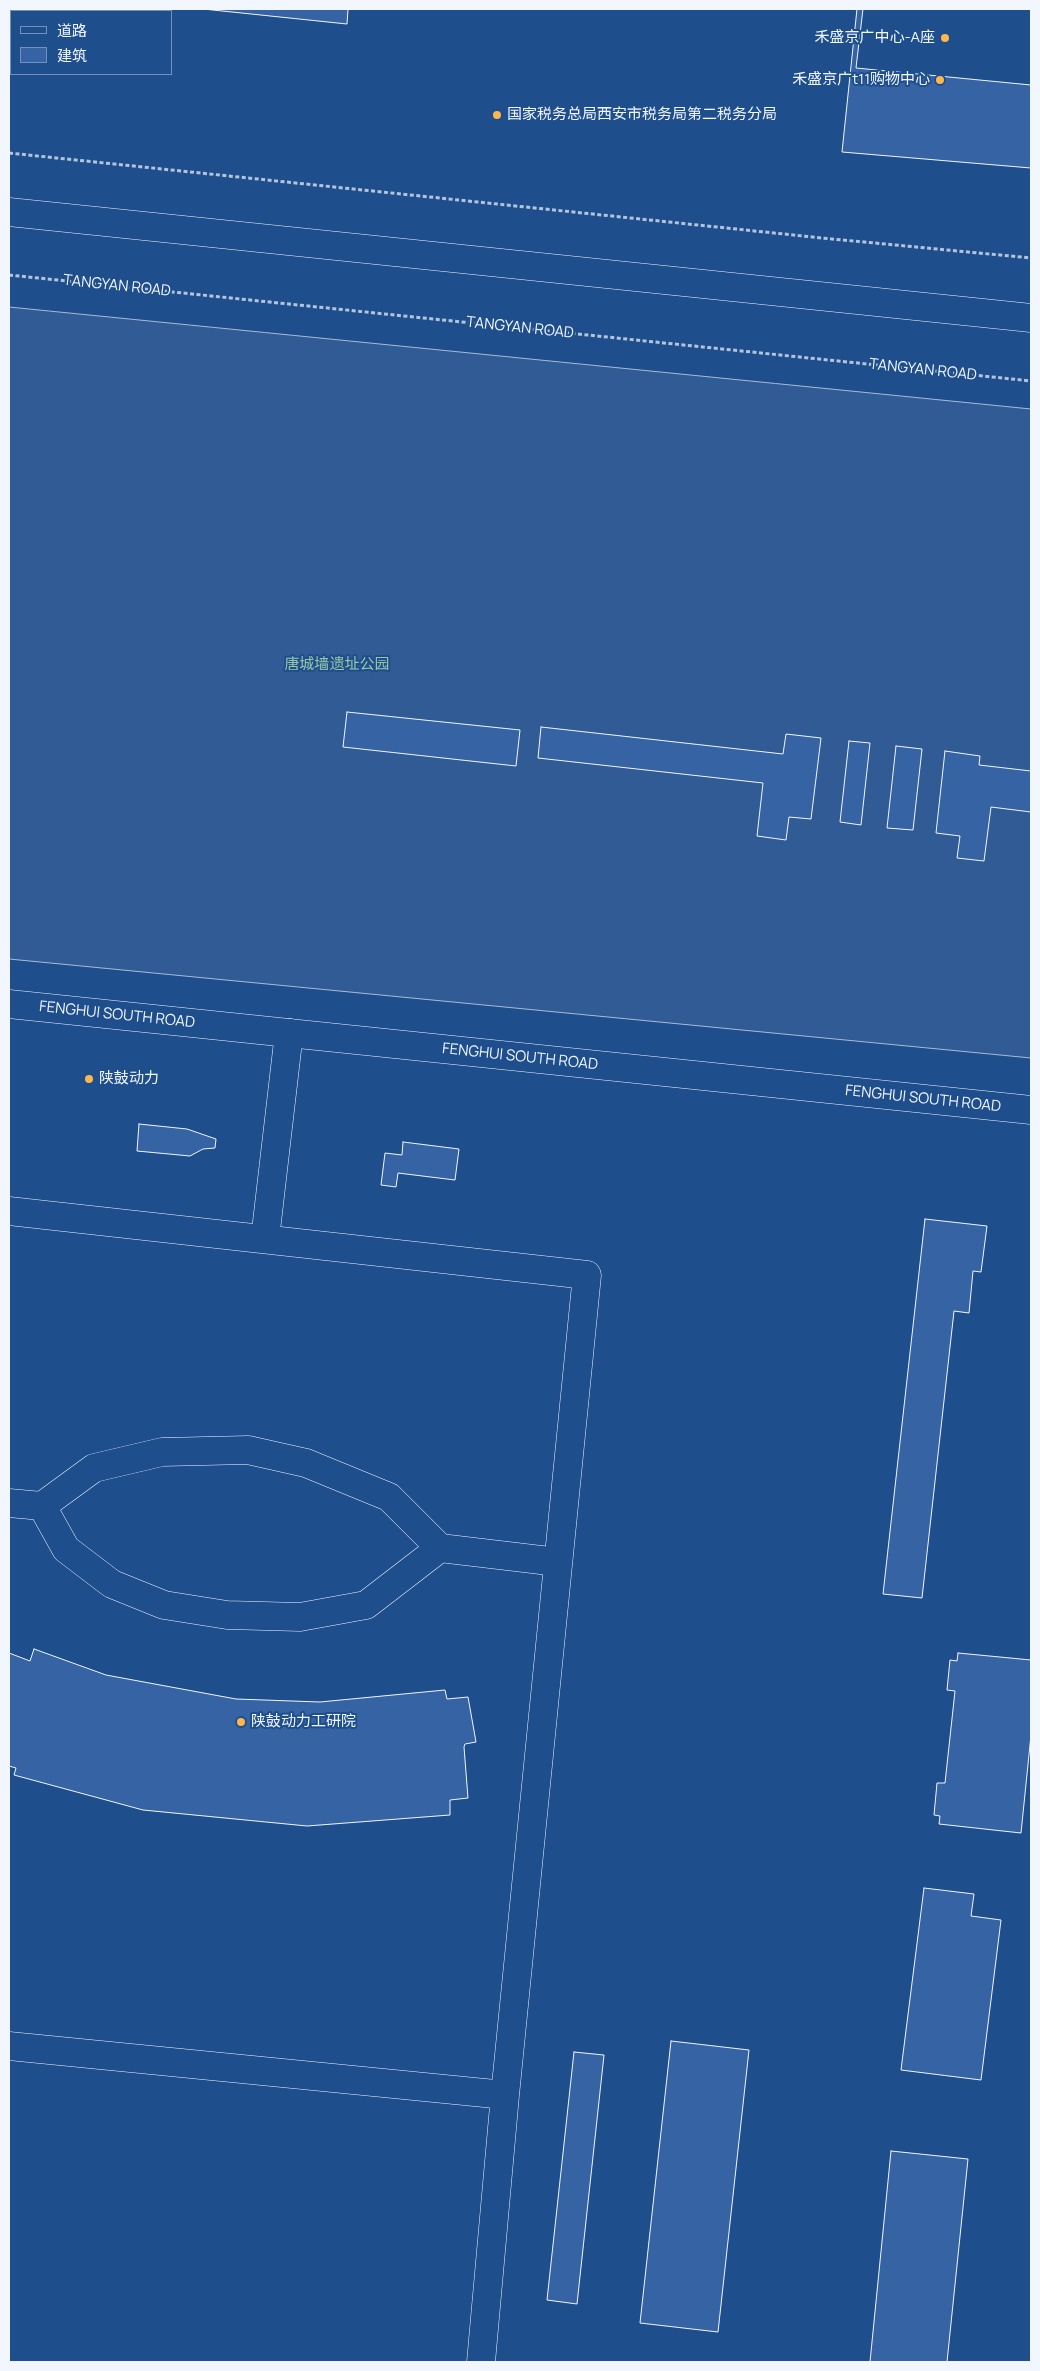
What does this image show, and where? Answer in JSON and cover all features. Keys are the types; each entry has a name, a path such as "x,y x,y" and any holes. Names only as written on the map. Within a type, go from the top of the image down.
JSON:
{"street":[{"path":"9,212 1031,318"},
{"name":"FENGHUI SOUTH ROAD","path":"9,1004 1031,1110"},
{"path":"265,1240 289,1033"},
{"path":"9,1211 587,1275 505,2095 481,2362"},
{"path":"9,1503 42,1506 94,1468 162,1452 248,1450 306,1462 389,1497 440,1548 558,1562"},
{"path":"42,1506 66,1549 112,1584 164,1605 227,1615 300,1617 366,1604 440,1548"},
{"path":"9,2046 505,2095"}],"path":[{"path":"9,153 1031,258"},
{"name":"TANGYAN ROAD","path":"9,275 1031,381"}],"shaded area":[{"name":"唐城墙遗址公园","path":"9,307 1031,409 1031,1058 9,959"}],"building":[{"path":"203,9 348,9 347,24"},
{"name":"禾盛京广t11购物中心","path":"857,9 1031,9 1031,168 842,152"},
{"name":"禾盛京广中心-A座","path":"863,9 1031,9 1031,85 856,68"},
{"path":"347,712 520,730 516,766 343,747"},
{"path":"541,727 783,754 786,734 821,738 811,819 789,817 786,840 757,836 763,783 538,758"},
{"path":"849,741 870,743 861,825 840,822"},
{"path":"896,746 922,749 913,830 887,828"},
{"path":"945,751 980,756 979,765 1031,771 1031,812 991,807 984,861 957,858 960,836 936,833"},
{"path":"139,1124 187,1129 216,1139 215,1148 203,1149 190,1156 137,1151"},
{"path":"403,1142 459,1149 455,1180 398,1173 396,1187 381,1185 385,1153 402,1155"},
{"path":"925,1219 987,1226 981,1272 973,1271 969,1313 954,1311 922,1598 883,1594"},
{"name":"陕鼓动力工研院","path":"34,1649 106,1675 236,1699 320,1702 445,1690 447,1699 468,1697 476,1742 465,1744 464,1747 468,1798 450,1800 450,1815 307,1826 143,1810 14,1775 16,1768 9,1766 9,1653 30,1661"},
{"path":"958,1653 1031,1660 1031,1735 1021,1833 939,1824 940,1816 934,1815 937,1783 945,1783 955,1691 947,1690 950,1660 957,1661"},
{"path":"924,1888 974,1894 971,1916 1001,1920 981,2080 901,2070"},
{"path":"671,2041 749,2050 718,2332 640,2323"},
{"path":"574,2052 604,2055 577,2304 547,2300"},
{"path":"891,2151 968,2159 947,2362 870,2362"}],"place":[{"name":"禾盛京广中心-A座","path":"945,38"},
{"name":"禾盛京广t11购物中心","path":"940,80"},
{"name":"国家税务总局西安市税务局第二税务分局","path":"497,115"},
{"name":"陕鼓动力","path":"89,1079"},
{"name":"陕鼓动力工研院","path":"241,1722"}]}
